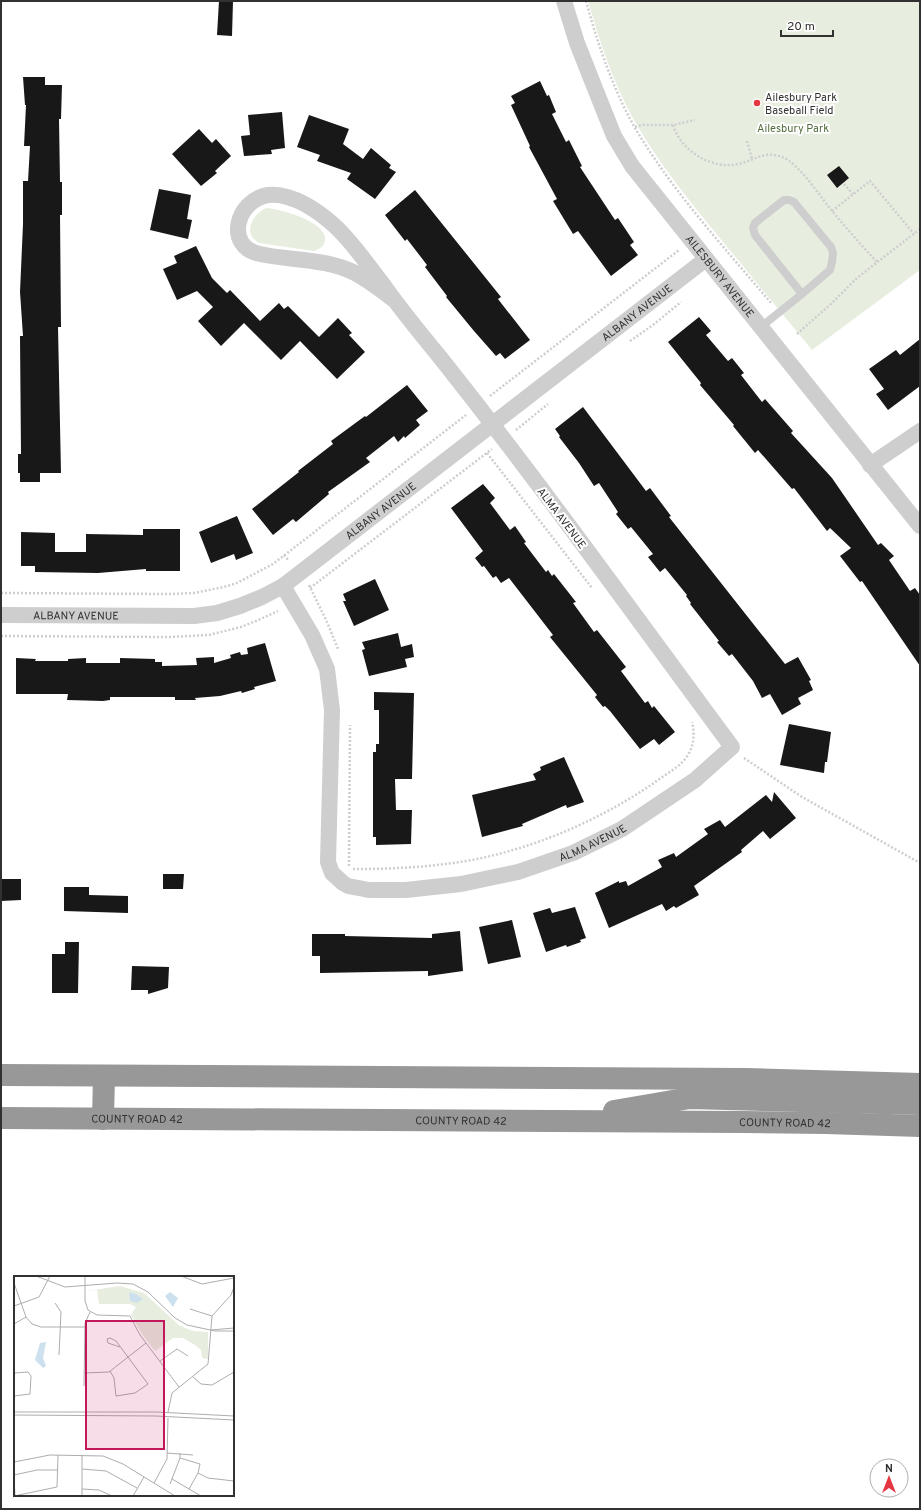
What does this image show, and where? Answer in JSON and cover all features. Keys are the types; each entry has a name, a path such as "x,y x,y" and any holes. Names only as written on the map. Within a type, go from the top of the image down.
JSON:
{"highway":[{"path":"1,1075 746,1079 920,1084"},
{"path":"103,1118 104,1076"},
{"path":"554,1121 690,1098 920,1104"},
{"name":"COUNTY ROAD 42","path":"1,1118 826,1123 920,1126"}],"street":[{"name":"AILESBURY AVENUE","path":"564,1 577,43 614,136 632,166 920,526"},
{"path":"269,195 280,195 315,209 348,237 394,300 357,274 344,268 325,263 252,252 242,244 238,235 239,221 243,210 251,202 269,195"},
{"name":"ALBANY AVENUE","path":"1,615 194,616 217,613 262,597 283,586 706,259"},
{"name":"ALMA AVENUE","path":"283,586 312,635 327,669 332,710 328,862 332,874 348,886 369,890 389,891 461,884 518,872 573,854 629,824 695,780 732,747 492,424 394,300"},
{"path":"870,465 920,431"}],"lane":[{"path":"761,327 802,294 830,270 832,262 833,252 830,247 794,202 784,200 755,223 753,228 755,235 802,294"}],"path":[{"path":"586,1 594,31 606,64 635,127 664,173 681,196 780,312"},
{"path":"635,127 643,125 673,125 694,120"},
{"path":"673,125 675,131 692,152 713,163 735,165 752,158 765,155 774,155 788,160 877,262"},
{"path":"747,141 752,158"},
{"path":"832,211 870,182 914,234"},
{"path":"844,184 853,194"},
{"path":"1,593 170,594 203,592 237,583 273,564 708,227"},
{"path":"797,334 832,303 857,278 920,229"},
{"path":"487,453 595,592"},
{"path":"348,868 403,868 476,859 511,851 548,838 586,822 632,798 685,759 693,742 693,726 690,716"},
{"path":"732,747 747,761 802,797 920,863"}],"green space":[{"name":"Ailesbury Park","path":"588,1 920,1 920,270 812,350 687,198 654,152 626,106 613,77"},
{"path":"266,208 292,214 312,222 324,234 324,245 314,251 259,243 251,234 251,224 257,215"}],"building":[{"path":"219,1 233,1 232,36 217,35"},
{"path":"23,77 45,77 45,85 62,85 61,119 59,119 60,182 62,182 62,215 60,215 61,327 58,327 61,473 40,473 40,482 20,482 20,473 18,473 18,454 21,454 20,336 23,336 20,292 23,181 28,181 30,146 24,146 26,105"},
{"path":"540,81 547,96 549,95 556,112 552,114 566,142 569,140 582,166 580,167 615,220 618,218 634,242 630,245 638,255 611,276 578,231 573,234 553,201 557,199 529,147 530,146 511,105 515,103 511,96"},
{"path":"282,112 285,148 271,150 272,154 244,156 241,136 250,135 248,115"},
{"path":"309,115 349,129 343,144 363,159 371,148 391,165 389,168 396,172 375,199 347,179 351,173 317,161 320,155 297,147"},
{"path":"199,129 212,143 216,139 231,156 215,171 217,173 201,186 172,154"},
{"path":"839,166 849,178 837,188 827,175"},
{"path":"159,189 191,195 187,219 192,220 188,239 150,230"},
{"path":"415,190 501,297 498,299 530,340 505,359 500,353 496,356 474,331 446,297 447,296 425,267 427,265 407,239 405,241 385,215"},
{"path":"196,246 212,278 227,293 230,290 260,321 279,303 284,309 288,306 319,337 338,318 352,333 349,335 365,352 337,379 300,341 281,360 244,323 221,346 198,321 213,307 197,291 177,300 163,269 177,263 174,256"},
{"path":"699,317 711,331 706,335 728,361 732,358 744,373 741,375 762,402 765,399 793,431 791,433 832,478 878,545 881,543 894,556 889,560 910,591 915,588 920,595 920,666 862,581 860,582 840,556 851,548 830,528 827,531 794,488 792,489 758,450 755,453 733,426 734,425 700,385 701,383 668,342"},
{"path":"920,339 920,386 888,410 876,394 884,389 869,369 896,350 900,355"},
{"path":"407,385 428,411 416,420 420,425 398,442 394,436 366,458 370,462 328,492 329,494 296,522 293,519 273,535 252,509 333,444 331,441 365,416 366,417"},
{"path":"583,407 646,491 650,488 671,516 669,517 785,664 798,657 811,680 809,681 813,690 798,698 801,704 782,715 770,694 762,698 753,681 732,654 729,656 717,642 719,641 690,604 691,603 686,596 687,595 665,568 660,572 648,557 653,554 631,527 628,529 616,514 618,512 599,483 594,486 559,437 560,436 555,429"},
{"path":"483,484 495,498 490,503 510,530 515,526 526,542 524,543 546,572 548,570 552,576 554,574 576,602 573,603 594,632 597,630 626,667 621,671 645,703 648,701 652,708 654,706 675,732 659,745 654,739 640,749 610,711 605,706 603,707 595,697 597,695 550,637 553,635 509,578 501,583 496,576 493,578 484,566 482,567 475,558 483,551 451,508"},
{"path":"237,516 253,553 236,560 234,554 211,563 199,532"},
{"path":"143,529 180,529 180,571 146,571 146,569 98,573 35,572 35,566 21,566 21,532 55,533 55,552 86,552 86,534 143,535"},
{"path":"375,579 389,610 354,626 343,601 346,601 343,594"},
{"path":"398,633 401,647 412,644 414,657 405,659 407,667 369,676 362,650 365,649 362,642"},
{"path":"265,643 276,681 254,687 255,689 242,693 241,691 220,696 195,698 196,700 175,700 175,697 110,697 110,700 103,701 67,700 68,694 16,694 16,658 36,659 35,661 68,661 68,659 86,658 86,663 120,663 120,658 155,659 155,662 162,662 162,666 197,665 196,658 214,657 214,663 231,658 230,655 240,652 241,655 248,654 247,648"},
{"path":"374,692 414,693 412,779 395,779 396,810 412,810 411,844 376,845 376,837 373,837 373,752 376,752 376,744 379,744 379,710 374,710"},
{"path":"789,724 831,732 824,773 780,765"},
{"path":"564,757 584,802 567,808 566,805 522,824 523,826 482,837 472,795 536,780 533,774 541,770 540,767"},
{"path":"774,792 796,818 770,839 763,831 741,850 742,852 694,886 699,895 676,908 674,906 666,911 662,904 609,928 595,893 619,881 619,883 626,881 628,886 662,867 658,860 674,853 676,857 708,834 704,829 720,820 725,827 766,795 772,802"},
{"path":"163,874 184,874 183,889 163,889"},
{"path":"1,879 21,879 21,900 1,901"},
{"path":"64,887 89,887 89,895 128,896 128,913 64,911"},
{"path":"575,907 586,938 580,940 581,942 567,947 566,945 546,952 533,913 550,908 552,913"},
{"path":"512,920 521,957 488,964 479,927"},
{"path":"460,931 463,971 428,976 428,971 320,973 320,956 312,956 312,934 432,938 432,934"},
{"path":"65,942 79,942 78,993 52,993 52,954 65,954"},
{"path":"132,966 169,967 168,988 148,994 148,990 131,990"}],"place":[{"name":"Ailesbury Park Baseball Field","path":"757,103"}]}
